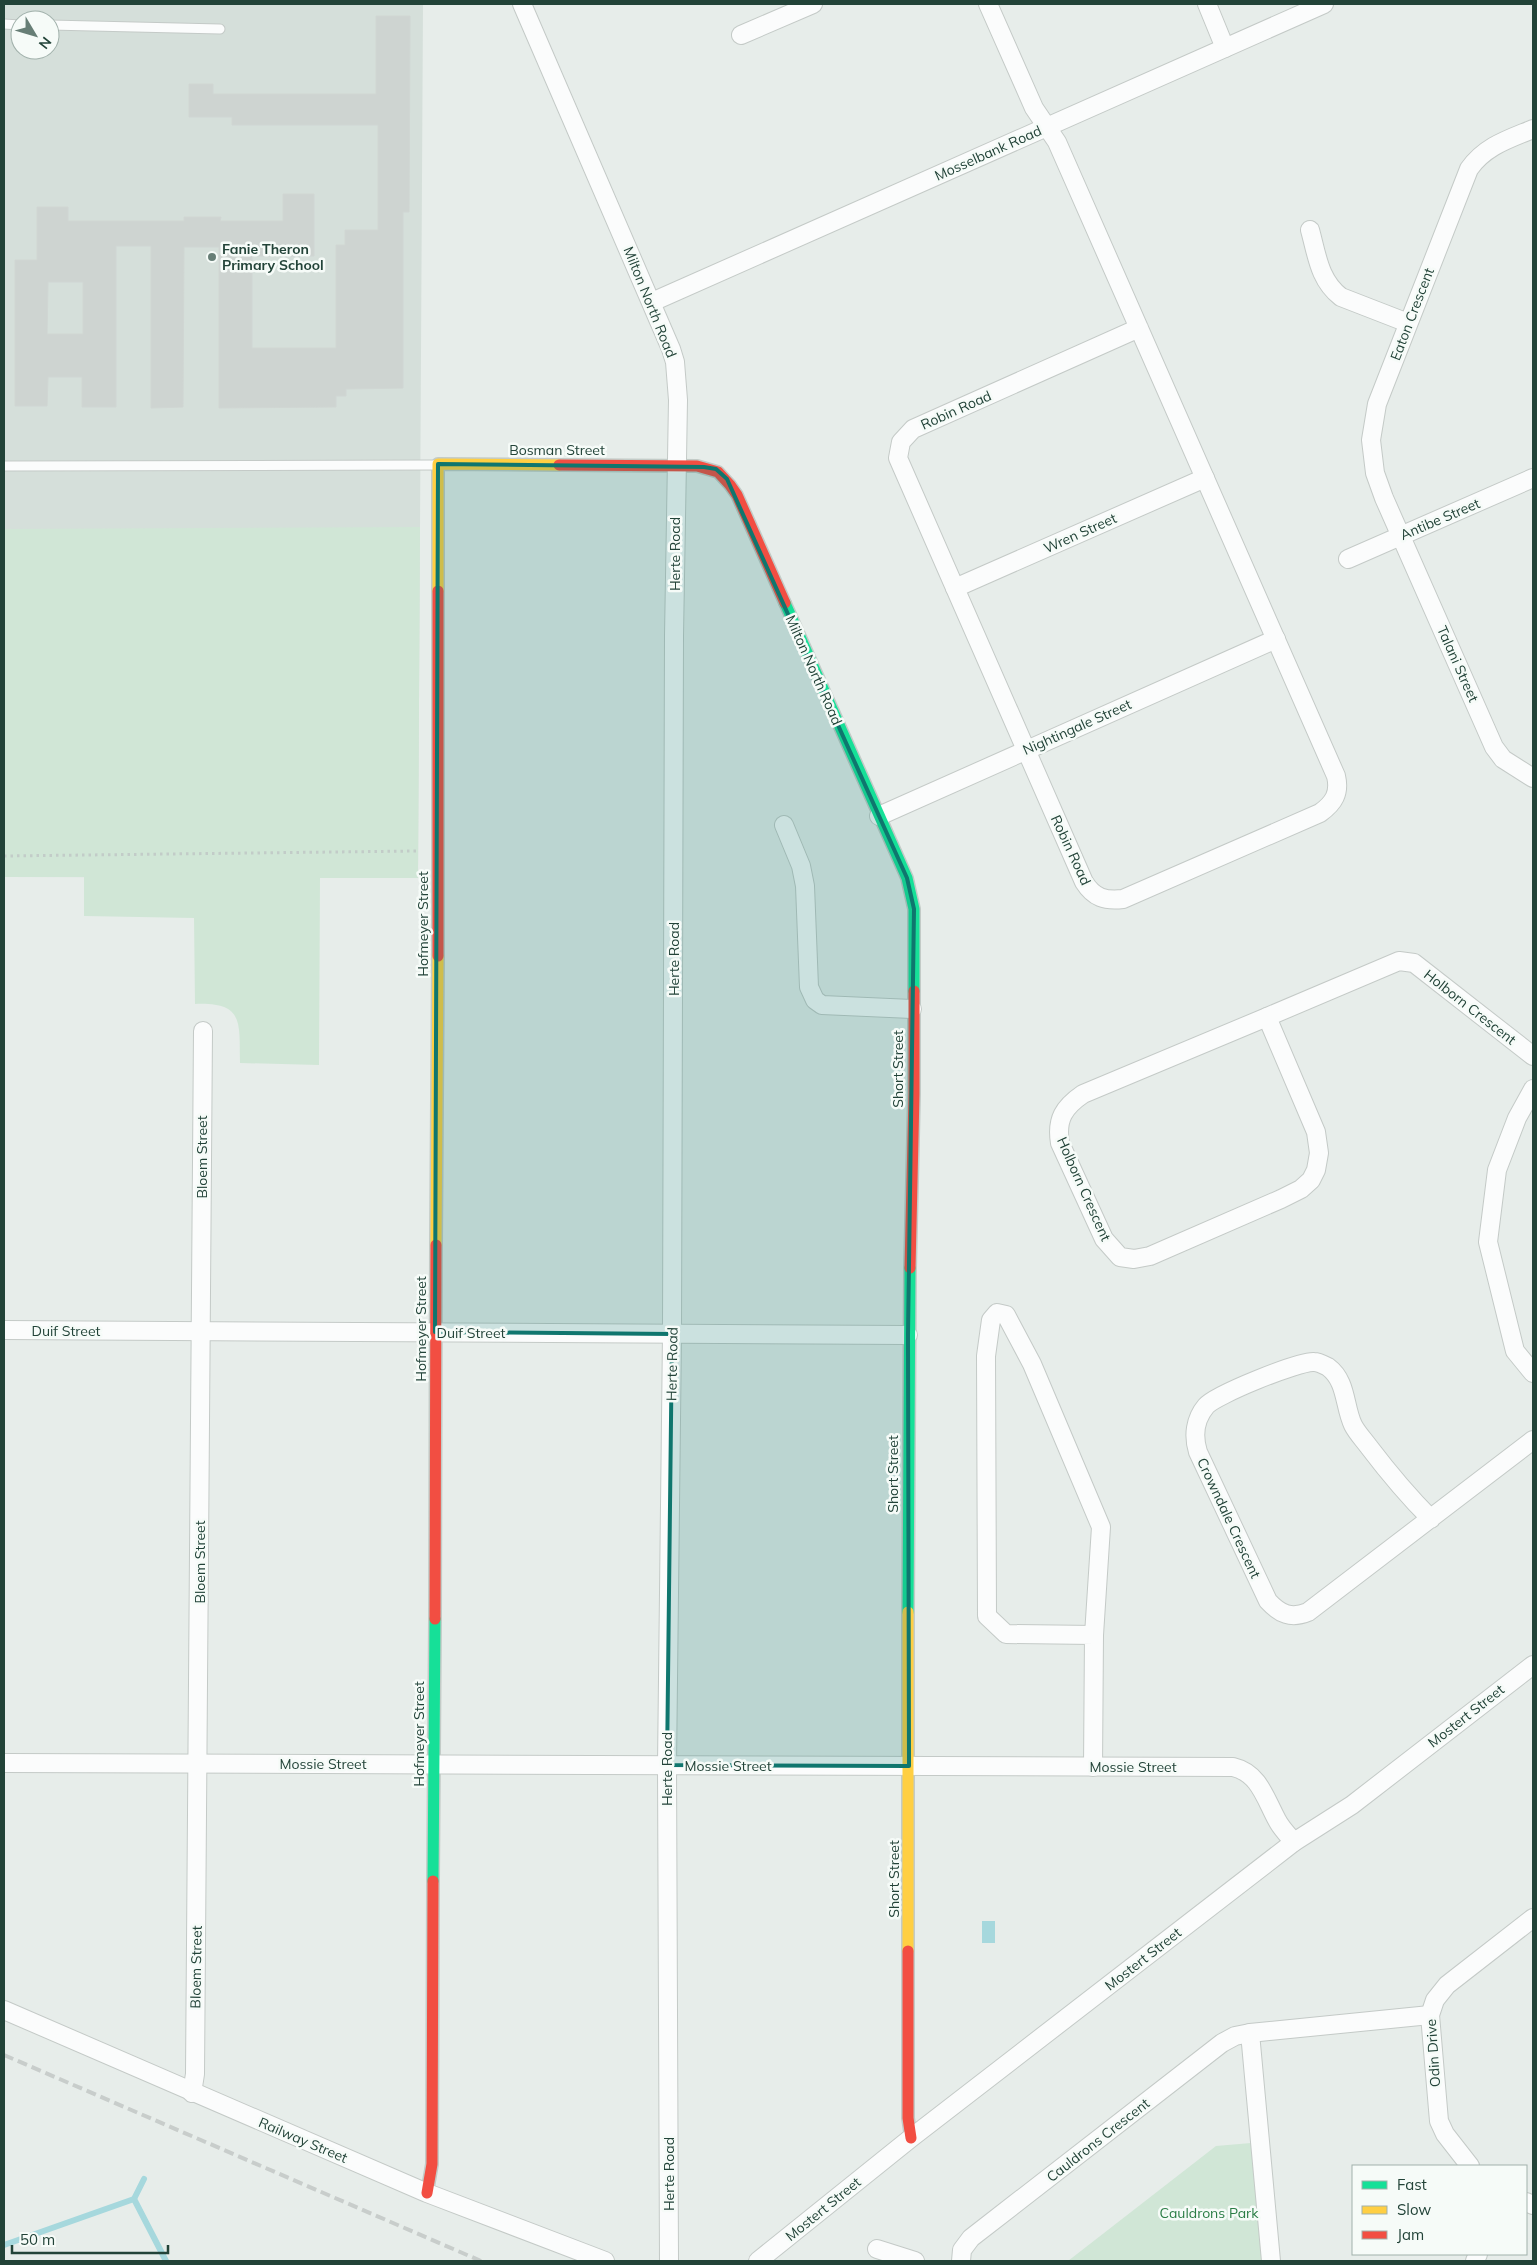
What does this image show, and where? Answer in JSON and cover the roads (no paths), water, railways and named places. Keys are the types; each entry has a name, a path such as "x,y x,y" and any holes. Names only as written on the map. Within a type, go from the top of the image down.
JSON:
{"street":[{"name":"Milton North Road","path":"522,4 652,302 675,362 678,432 675,466 716,469 728,479 738,494 879,816"},
{"path":"741,34 813,4"},
{"name":"Robin Road","path":"988,4 1034,108 1060,149 1139,328 1276,639 1338,783 1337,793 1333,801 1328,807 1311,817 1122,899 1108,900 1095,896 1084,882 898,458 899,449 906,435 913,429 1139,328"},
{"path":"1207,4 1225,48"},
{"name":"Mosselbank Road","path":"652,302 1324,4"},
{"name":"Eaton Crescent","path":"1402,535 1384,498 1375,473 1371,440 1377,404 1469,169 1476,159 1492,146 1533,129"},
{"path":"1310,230 1322,275 1332,290 1341,296 1408,323"},
{"name":"Bosman Street","path":"438,464 675,466"},
{"name":"Hofmeyer Street","path":"427,2193 432,2164 438,464"},
{"name":"Herte Road","path":"669,2261 667,1765 672,1334 675,466"},
{"name":"Wren Street","path":"955,588 1205,478"},
{"name":"Antibe Street","path":"1348,559 1533,478"},
{"name":"Talani Street","path":"1402,535 1494,747 1507,762 1533,778"},
{"name":"Nightingale Street","path":"879,816 1276,639"},
{"name":"Short Street","path":"879,816 906,878 914,909 912,1009 914,1094 908,1335 908,2118 911,2138"},
{"path":"784,825 801,866 805,886 809,987 815,1000 822,1005 912,1009"},
{"name":"Holborn Crescent","path":"1267,1017 1316,1132 1319,1153 1316,1170 1311,1180 1301,1189 1282,1199 1150,1256 1134,1259 1120,1257 1104,1239 1060,1143 1059,1125 1064,1109 1083,1094 1399,961 1414,963 1533,1056"},
{"name":"Bloem Street","path":"192,2093 195,2074 203,1031"},
{"path":"1533,1089 1517,1118 1497,1170 1488,1242 1515,1351 1533,1373"},
{"path":"1093,1766 1094,1635 1101,1526 1032,1364 1006,1315 997,1313 991,1320 986,1356 987,1616 993,1625 1006,1634 1094,1635"},
{"name":"Duif Street","path":"4,1330 908,1335"},
{"name":"Crowndale Crescent","path":"1431,1519 1395,1481 1353,1425 1342,1385 1334,1372 1320,1363 1314,1362 1294,1367 1220,1395 1207,1405 1197,1421 1195,1441 1198,1452 1268,1602 1281,1613 1299,1616 1308,1612 1431,1519 1533,1440"},
{"name":"Mostert Street","path":"758,2261 911,2138 1294,1842 1352,1805 1533,1665"},
{"name":"Mossie Street","path":"4,1763 1233,1767 1240,1769 1258,1782 1278,1822 1294,1842"},
{"name":"Odin Drive","path":"1469,2165 1445,2134 1439,2121 1430,2015 1435,2000 1447,1985 1533,1918"},
{"name":"Railway Street","path":"4,2010 192,2093 427,2193 605,2261"},
{"name":"Cauldrons Crescent","path":"961,2261 962,2250 971,2238 1222,2043 1235,2036 1430,2015"},
{"path":"1250,2033 1271,2261"},
{"path":"877,2249 915,2261"}],"lane":[{"path":"60,25 220,29"},
{"path":"4,466 438,464"}],"water":[{"path":"982,1921 995,1921 995,1943 982,1943"}],"waterway":[{"path":"4,2245 134,2199 144,2179"},
{"path":"134,2199 166,2261"}],"railway":[{"path":"4,2055 481,2261"}],"place":[{"name":"Fanie Theron Primary School","path":"212,257"}],"park label":[{"name":"Cauldrons Park","path":"1209,2213"}]}
